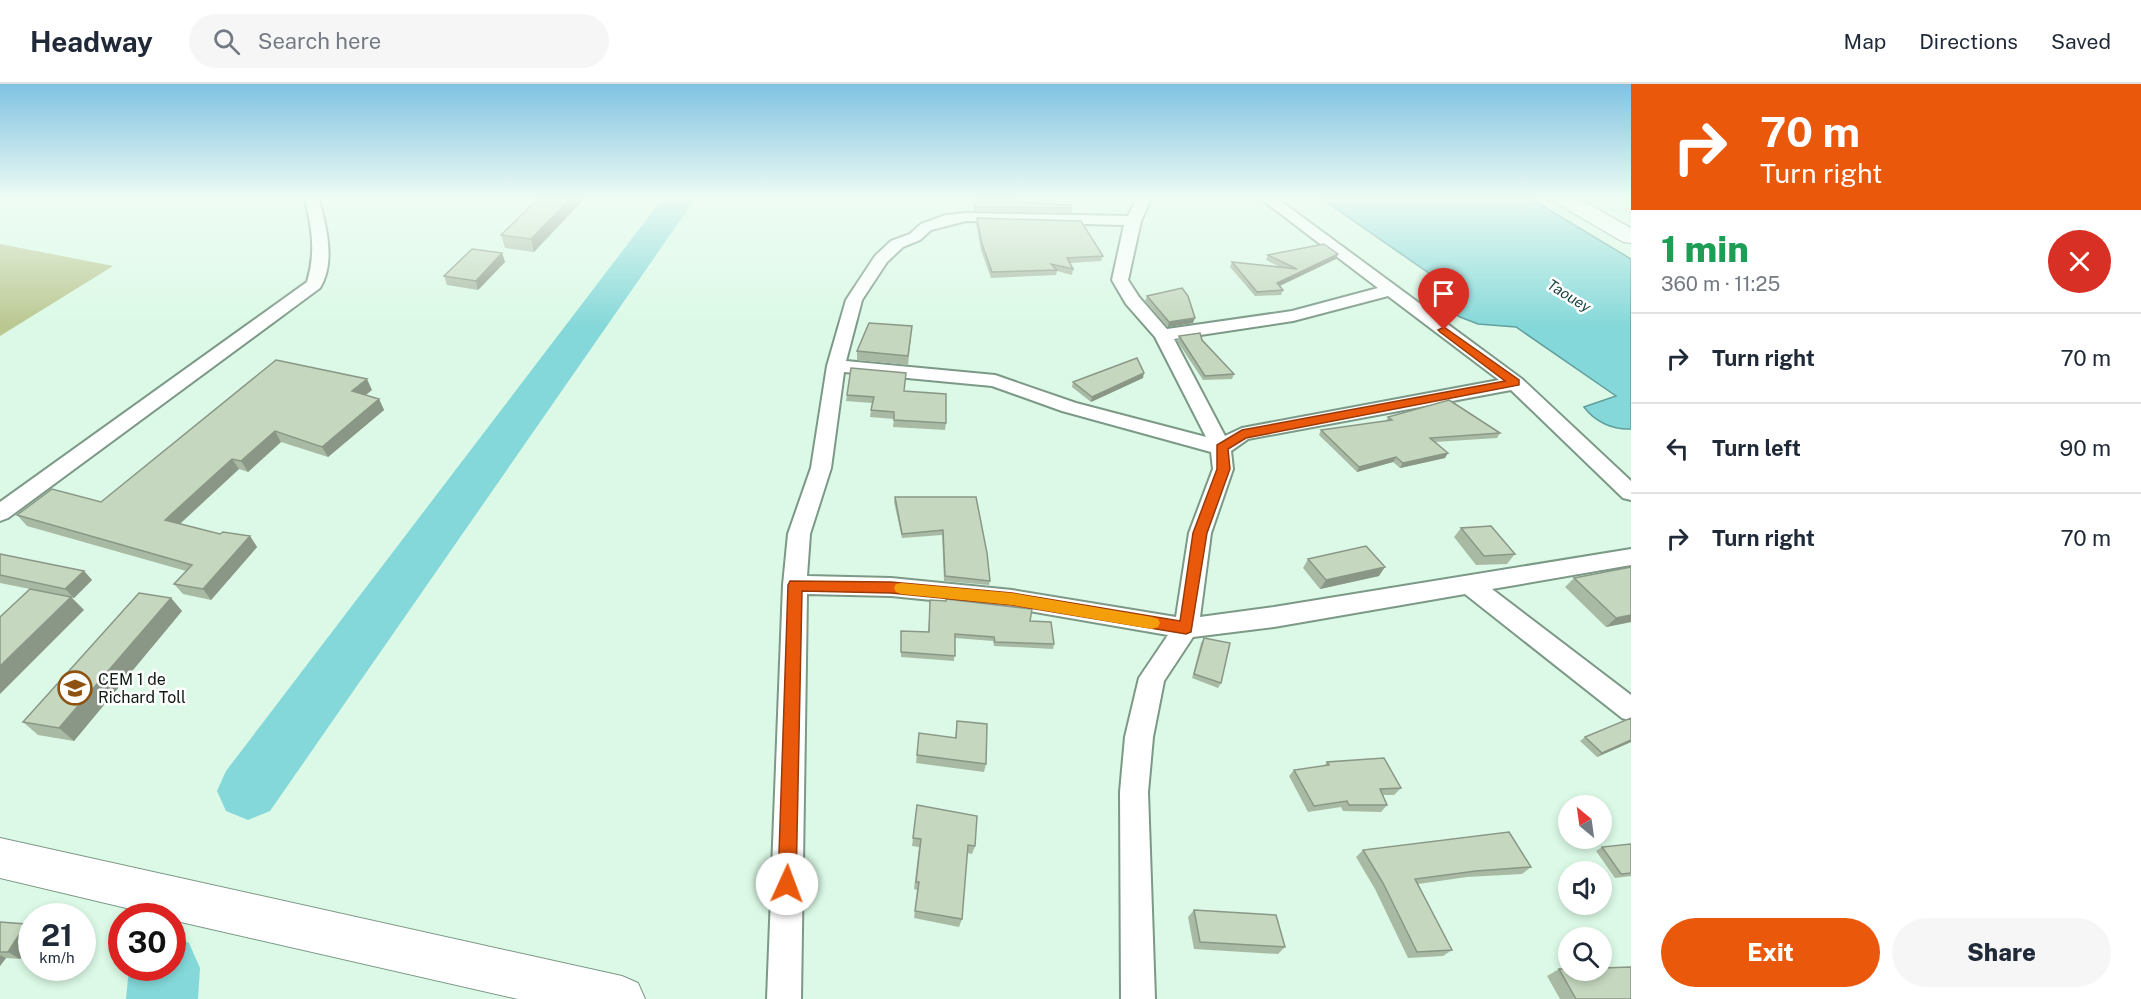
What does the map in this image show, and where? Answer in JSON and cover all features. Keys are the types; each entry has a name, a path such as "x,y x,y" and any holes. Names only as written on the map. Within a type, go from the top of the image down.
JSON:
{"street":[{"path":"0,513 314,284 322,263 320,242"},
{"path":"784,999 795,585 800,534 821,468 836,366 854,300 881,259 897,244 903,242"},
{"path":"1129,242 1120,280 1132,300 1163,335 1180,364 1221,448 1223,469 1200,533 1186,628 1152,678 1139,737 1134,792 1138,999"},
{"path":"1325,242 1515,383 1631,493"},
{"path":"1163,335 1293,316 1390,290"},
{"path":"836,366 995,381 1069,407 1221,448 1242,434 1515,383"},
{"path":"795,585 891,587 1012,599 1186,628 1274,617 1467,583 1561,571 1631,557"},
{"path":"1467,583 1631,710"},
{"path":"0,858 300,928 622,999"}],"green space":[{"path":"0,244 113,266 0,336"}],"water":[{"name":"Taouey","path":"1384,242 1602,242 1631,259 1631,429 1605,424 1593,417 1584,407 1616,396 1516,327 1478,324 1460,317 1437,303 1432,295 1445,290 1446,285"}],"building":[{"path":"982,242 1094,242 1103,256 1067,258 1073,269 1051,264 1057,270 992,272"},
{"path":"1324,244 1338,254 1277,283 1283,290 1257,292 1232,262 1297,269 1268,255"},
{"path":"472,249 502,253 476,281 444,276"},
{"path":"1182,288 1188,296 1195,318 1169,322 1147,296"},
{"path":"869,323 912,326 908,356 857,351"},
{"path":"1200,333 1202,340 1234,374 1205,376 1179,336"},
{"path":"1137,358 1144,373 1092,397 1073,382"},
{"path":"276,360 367,379 352,391 379,399 322,447 275,431 241,461 232,459 165,520 220,534 223,532 250,536 203,589 174,584 192,565 17,515 52,489 101,502"},
{"path":"851,368 906,373 904,391 946,394 946,423 894,420 894,412 871,410 874,397 847,395"},
{"path":"1449,400 1500,433 1430,438 1448,453 1403,463 1396,457 1359,467 1321,430 1392,420 1388,417"},
{"path":"895,497 976,497 990,581 945,576 943,530 902,534"},
{"path":"1491,526 1515,554 1484,556 1461,528"},
{"path":"1366,546 1385,567 1326,580 1308,559"},
{"path":"0,554 84,571 65,589 0,575"},
{"path":"1631,567 1631,615 1616,618 1574,578"},
{"path":"30,589 71,597 0,666 0,617"},
{"path":"139,593 171,598 59,728 23,722"},
{"path":"946,599 1032,609 1030,621 1051,622 1054,644 995,642 994,637 955,634 955,656 901,652 901,631 929,632 930,600 946,601"},
{"path":"1204,638 1230,643 1221,683 1194,674"},
{"path":"1631,718 1631,740 1602,753 1585,737"},
{"path":"957,721 987,724 986,764 917,755 919,733 956,738"},
{"path":"1384,758 1401,788 1380,789 1387,805 1349,805 1347,801 1314,806 1294,770 1329,765 1327,762"},
{"path":"917,805 977,816 975,846 968,845 962,919 915,911 921,839 913,838"},
{"path":"1509,832 1531,867 1415,879 1452,950 1417,952 1383,883 1363,850"},
{"path":"1631,844 1631,873 1621,874 1603,849 1612,849 1612,846"},
{"path":"1194,910 1276,915 1285,947 1200,942"},
{"path":"0,922 18,923 18,936 8,952 0,952"},
{"path":"1631,967 1631,999 1576,999 1566,981 1612,981 1612,968"}],"waterway":[{"path":"248,791 648,242"},
{"path":"162,999 163,981"}],"slow traffic":[{"path":"901,588 1012,599 1152,623"}],"place":[{"name":"CEM 1 de Richard Toll","path":"75,688"}],"route":[{"path":"787,884 795,585 891,587 1012,599 1186,628 1200,533 1223,469 1221,448 1242,434 1515,383 1444,330"}]}
